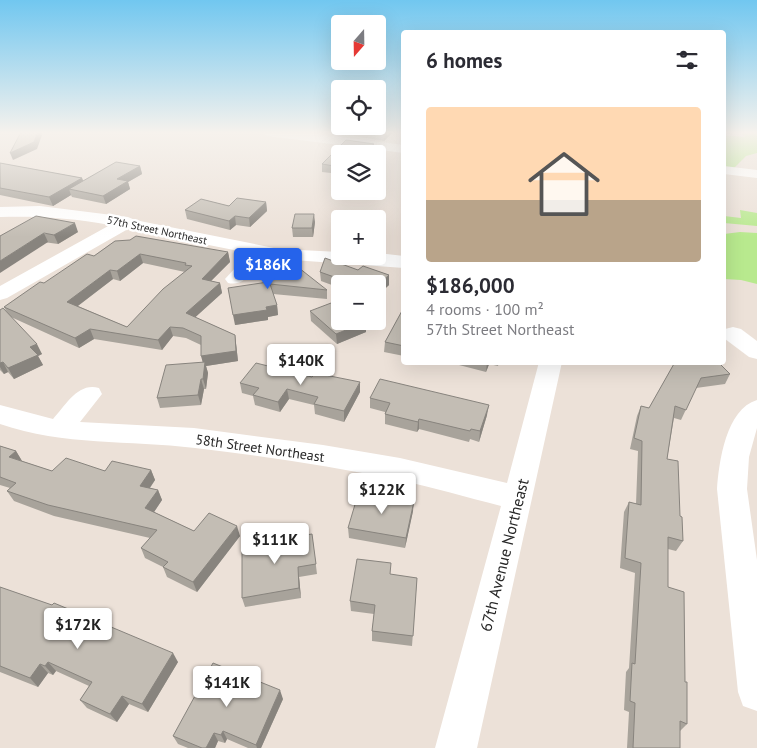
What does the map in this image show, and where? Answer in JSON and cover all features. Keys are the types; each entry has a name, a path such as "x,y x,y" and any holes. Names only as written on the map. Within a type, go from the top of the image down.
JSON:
{"street":[{"path":"726,170 757,174"},
{"name":"57th Street Northeast","path":"0,212 40,211 66,213 128,222 192,238 279,254 401,262"},
{"path":"0,294 128,222"},
{"path":"235,279 261,251"},
{"path":"733,334 757,352"},
{"name":"67th Avenue Northeast","path":"456,748 550,365"},
{"path":"59,429 90,394"},
{"path":"757,409 749,417 732,462 732,489 757,692"},
{"name":"58th Street Northeast","path":"0,414 59,429 107,434 179,436 272,448 400,469 518,498"}],"green space":[{"path":"740,210 757,213 757,226 726,223 726,216 741,218"},
{"path":"757,233 757,284 726,279 726,234"}],"building":[{"path":"0,167 21,167 82,178 49,197 0,188"},
{"path":"107,167 138,167 117,179 128,181 103,196 69,189"},
{"path":"237,198 266,202 249,218 235,216 229,221 185,210 201,199 229,206"},
{"path":"295,214 314,214 312,228 292,228"},
{"path":"36,216 75,223 54,235 44,233 0,261 0,236"},
{"path":"136,236 228,252 202,279 220,283 186,313 235,335 236,351 201,356 201,336 183,328 170,327 158,340 90,329 75,338 4,307 40,282 44,283 87,254 94,256 115,241 130,240","holes":["140,254 186,263 185,265 192,266 163,289 127,327 67,302 110,270 117,271"]},
{"path":"325,258 331,260 331,265 344,265 358,270 363,266 389,275 386,278 386,275 331,276 320,272"},
{"path":"278,266 299,268 327,290 270,284 277,305 266,307 267,310 233,315 228,288 268,282"},
{"path":"331,303 331,330 310,311"},
{"path":"3,308 37,344 30,347 38,355 8,368 3,362 0,363 0,310"},
{"path":"401,313 401,345 385,342"},
{"path":"331,330 346,330 336,334"},
{"path":"205,362 203,379 201,379 198,395 157,398 166,365"},
{"path":"256,363 312,377 315,373 360,382 344,411 314,404 318,397 287,389 278,402 253,395 259,388 240,383"},
{"path":"673,365 721,365 730,374 701,378 686,410 675,406 667,459 678,461 680,516 682,517 683,541 668,537 668,587 684,592 687,724 680,721 680,748 633,748 635,703 630,701 632,663 635,664 641,563 625,558 629,502 641,505 642,441 634,438 641,406 649,408"},
{"path":"380,379 489,405 480,431 471,429 470,431 419,419 418,422 385,414 390,403 370,398"},
{"path":"0,446 16,451 9,457 52,471 66,458 105,471 112,461 151,470 140,486 158,490 145,508 194,531 209,513 237,526 193,582 163,567 168,562 141,548 157,530 48,505 7,491 16,483 0,477"},
{"path":"359,491 414,501 406,538 348,528"},
{"path":"312,534 316,564 298,567 299,588 242,598 242,545"},
{"path":"357,559 391,563 390,574 417,578 413,636 372,631 375,605 350,601"},
{"path":"0,587 52,605 54,603 173,653 142,704 122,696 110,714 80,700 92,682 48,662 45,666 40,664 30,678 0,666"},
{"path":"213,663 280,690 256,745 223,731 221,735 214,733 206,748 173,736"}]}
